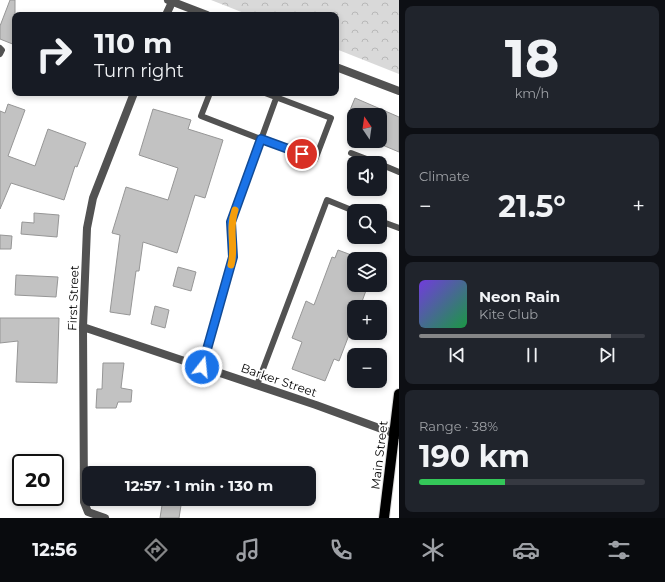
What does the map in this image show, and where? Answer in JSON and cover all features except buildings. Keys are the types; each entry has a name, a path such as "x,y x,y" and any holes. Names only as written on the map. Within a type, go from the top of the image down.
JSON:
{"main road":[{"name":"Main Street","path":"384,518 397,435 399,394"}],"street":[{"path":"167,12 171,1 198,12"},
{"path":"339,68 399,91"},
{"name":"First Street","path":"105,518 88,512 84,502 83,327 87,228 93,198 133,96"},
{"name":"Barker Street","path":"83,327 257,385 397,435"}],"lane":[{"path":"0,48 2,50 0,54"},
{"path":"209,96 201,116 316,160 331,118 279,96"},
{"path":"202,367 233,257 231,222 277,96"},
{"path":"351,153 359,156"},
{"path":"387,167 399,172"},
{"path":"257,385 327,200 347,208"},
{"path":"387,224 399,228"}],"green space":[{"path":"211,0 399,0 399,74 339,50 339,12 241,12"}],"slow traffic":[{"path":"231,265 233,257 231,222 235,210"}],"route":[{"path":"202,367 233,257 231,222 261,139 302,154"}]}
